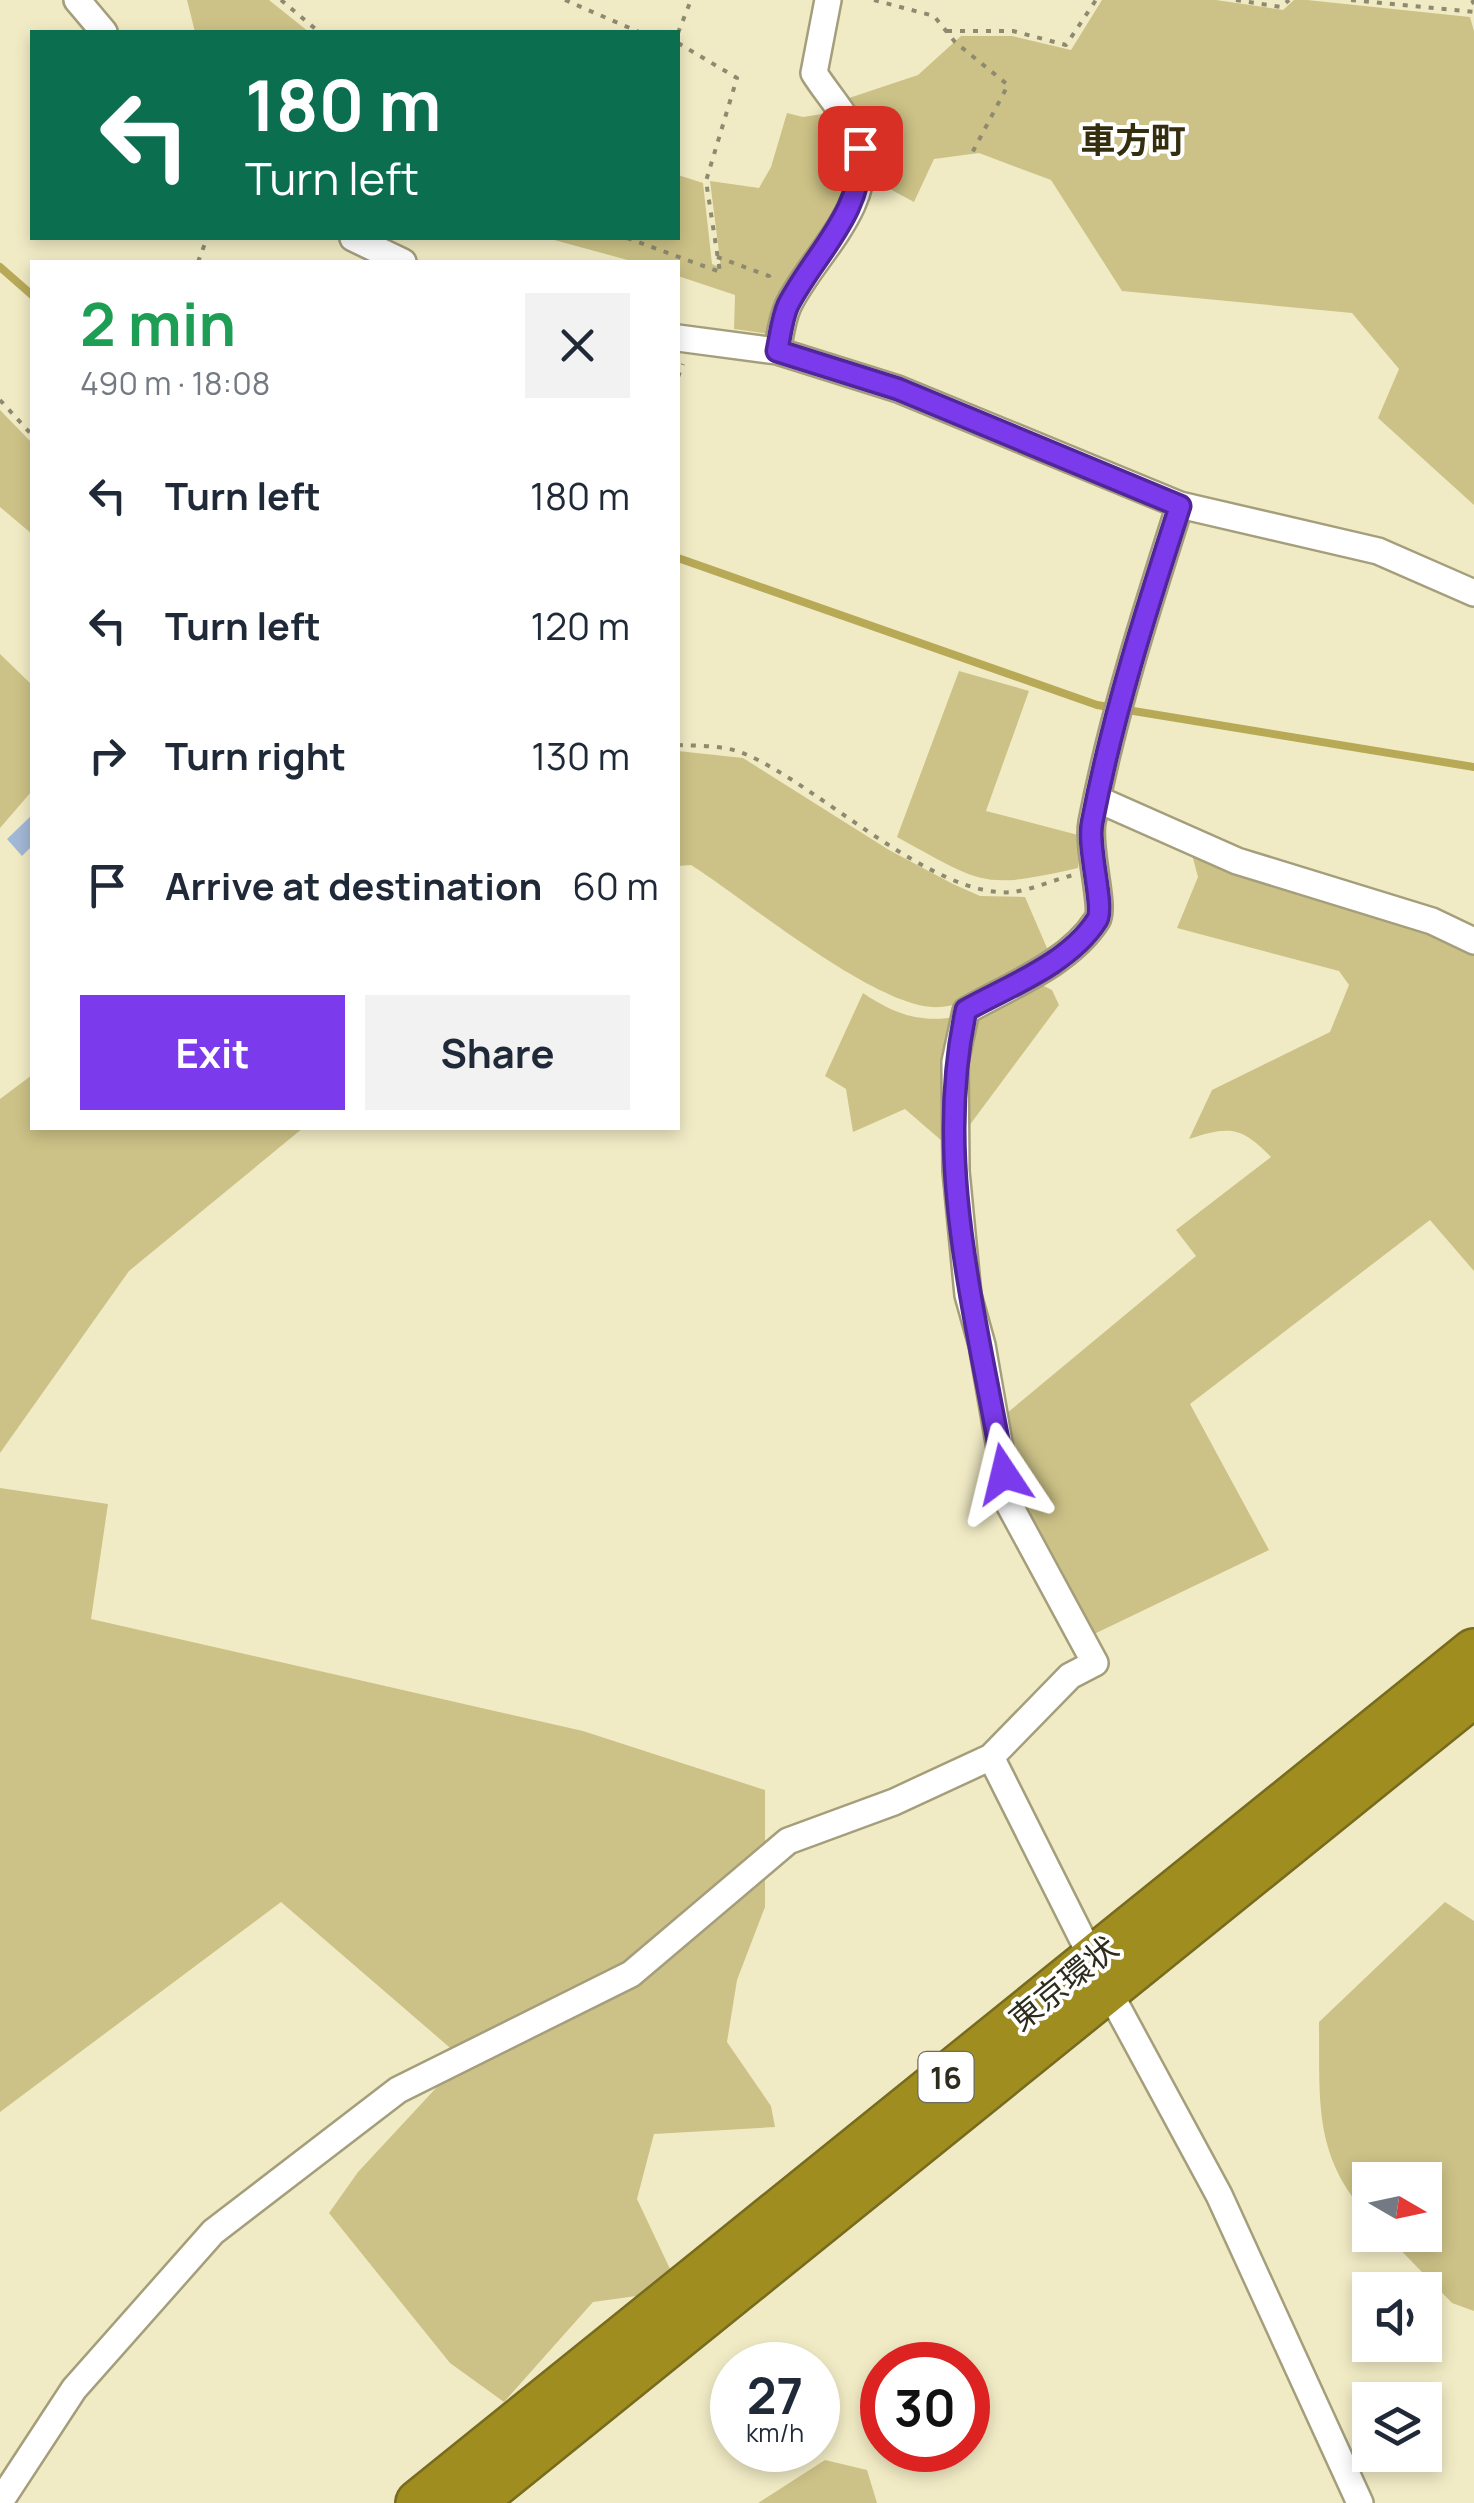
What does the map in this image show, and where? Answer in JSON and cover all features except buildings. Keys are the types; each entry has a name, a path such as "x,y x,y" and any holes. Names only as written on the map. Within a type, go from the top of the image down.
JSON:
{"highway":[{"name":"東京環状","path":"470,2503 1100,1973 1474,1652"},
{"name":"東京環状","path":"418,2503 1100,1973 1474,1693"}],"street":[{"path":"77,0 102,30"},
{"path":"777,351 794,298 823,255 856,194 862,173 860,148 850,124 814,74 828,0"},
{"path":"357,240 399,260"},
{"path":"680,338 777,351 898,389 1180,506 1378,550 1474,593"},
{"path":"0,2502 74,2388 213,2232 398,2090 631,1974 788,1842 894,1802 991,1757 1070,1676 1095,1663 1010,1506 960,1234 955,1062 966,1010 1070,951 1098,918 1101,907 1092,870 1090,834 1116,707 1180,506"},
{"path":"1097,799 1237,862 1432,922 1474,941"},
{"path":"991,1757 1100,1973 1219,2195 1360,2503"}],"path":[{"path":"282,0 317,30"},
{"path":"289,7 293,0"},
{"path":"565,0 634,30"},
{"path":"679,30 691,0"},
{"path":"874,0 934,16 946,32 1008,86 970,154"},
{"path":"946,32 1014,31 1066,45 1096,0"},
{"path":"1236,0 1281,7 1289,0"},
{"path":"1351,0 1474,12"},
{"path":"632,240 720,272 706,181 738,78 680,45"},
{"path":"717,257 768,276 776,293 794,298"},
{"path":"0,400 30,433"},
{"path":"680,745 746,754 939,872 982,889 1014,892 1092,870"}],"shaded area":[{"path":"187,0 269,0 306,30 194,30"},
{"path":"1102,0 1216,0 1283,10 1294,0 1307,0 1470,17 1474,31 1474,505 1378,418 1399,369 1352,313 1122,291 1051,180 979,153 934,159 914,202 873,180 870,153 846,99 918,75 961,36 1012,36 1071,50"},
{"path":"787,113 803,117 829,113 844,138 849,162 846,185 837,208 781,297 770,334 734,329 735,295 680,277 680,260 628,260 554,240 680,240 680,176 703,183 712,264 721,268 710,181 759,188 771,167"},
{"path":"0,410 30,441 30,532 0,507"},
{"path":"0,654 30,683 30,793 0,828"},
{"path":"959,671 1029,691 986,811 1082,836 1078,868 1021,879 983,878 948,865 897,837"},
{"path":"680,751 743,758 889,850 953,884 980,896 1025,897 1050,955 969,1000 940,1007 914,1004 883,992 813,951 691,865 680,866"},
{"path":"1190,847 1431,929 1474,950 1474,1271 1430,1220 1190,1404 1269,1550 1090,1636 1017,1503 1001,1418 1196,1256 1176,1230 1271,1157 1251,1139 1234,1132 1214,1132 1189,1139 1212,1090 1330,1032 1349,985 1339,971 1177,928 1198,877"},
{"path":"1034,981 1052,990 1059,1005 963,1134 963,1059 975,1014"},
{"path":"863,993 907,1015 931,1019 957,1017 950,1148 905,1109 853,1132 846,1089 825,1076"},
{"path":"30,1076 30,1130 301,1130 129,1271 0,1453 0,1099"},
{"path":"0,1488 108,1504 91,1619 583,1731 765,1790 765,1907 737,1980 727,2042 771,2106 775,2127 654,2134 637,2199 680,2290 593,2302 504,2402 450,2363 329,2213 358,2172 463,2059 281,1902 0,2112"},
{"path":"1445,1902 1474,1921 1474,2311 1452,2303 1442,2293 1442,2272 1422,2272 1402,2252 1442,2252 1442,2162 1352,2162 1352,2196 1338,2172 1323,2126 1319,2022"},
{"path":"840,2464 868,2472 877,2503 758,2503 806,2472 840,2472"}],"waterway":[{"path":"0,267 30,293"},
{"path":"680,559 1097,705 1474,767"}],"district":[{"name":"車方町","path":"1133,140"}],"route":[{"path":"860,148 862,173 856,194 823,255 787,306 777,351 898,389 1180,506 1112,719 1090,834 1092,870 1101,907 1098,918 1070,951 966,1010 955,1062 960,1234 968,1295 982,1345 1004,1474"}]}
